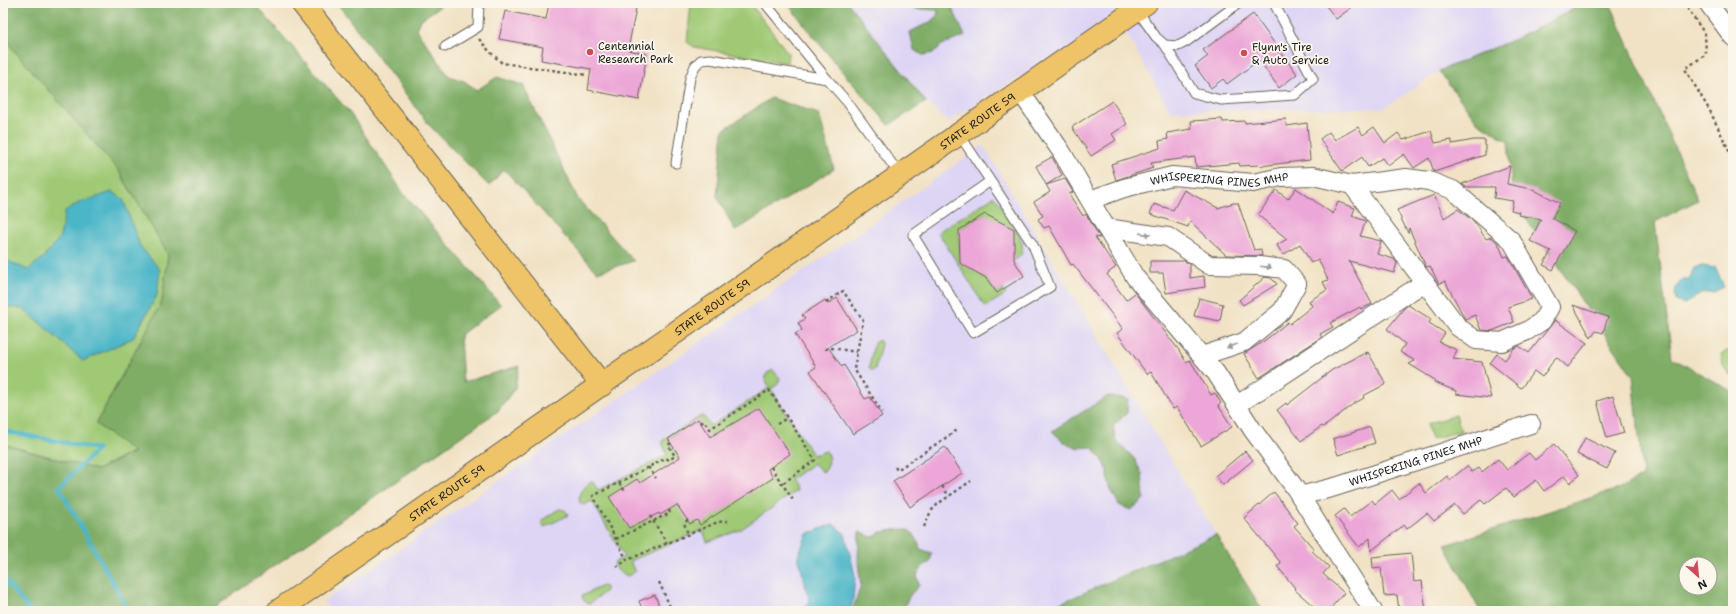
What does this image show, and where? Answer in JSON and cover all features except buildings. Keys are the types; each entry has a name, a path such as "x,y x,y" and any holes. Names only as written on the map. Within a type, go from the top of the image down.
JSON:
{"main road":[{"path":"302,3 602,384"},
{"name":"STATE ROUTE 59","path":"278,611 1142,6"}],"street":[{"path":"1708,3 1733,37"},
{"path":"1020,91 1061,151 1135,277 1202,356 1237,405 1300,496 1373,611"},
{"name":"WHISPERING PINES MHP","path":"1090,200 1124,188 1172,176 1253,183 1281,177 1313,176 1352,185 1406,178 1429,180 1453,190 1511,240 1550,307 1542,321 1527,331 1502,342 1476,340 1458,327 1352,185"},
{"path":"1106,228 1168,237 1209,265 1259,266 1284,269 1297,284 1282,311 1244,342 1202,356"},
{"path":"1237,405 1424,282"},
{"name":"WHISPERING PINES MHP","path":"1300,496 1335,487 1531,424"}],"lane":[{"path":"445,47 478,27 479,3"},
{"path":"765,3 848,103 900,175"},
{"path":"1165,45 1178,46 1186,42 1239,3"},
{"path":"1142,6 1156,37 1165,45 1194,93 1222,100 1294,95 1313,79 1274,3"},
{"path":"676,163 690,78 694,66 701,60 710,59 827,79"},
{"path":"959,134 989,182 1033,245 1050,287 972,333 913,235 989,182"}],"path":[{"path":"1635,3 1637,6 1642,3"},
{"path":"1684,3 1705,34 1706,54 1685,69 1710,111 1733,159"},
{"path":"472,31 490,52 502,62 587,76"},
{"path":"826,302 842,291 863,320 854,369 882,412"},
{"path":"825,349 832,348 857,352"},
{"path":"701,423 704,421 710,429 769,390 815,460 782,484"},
{"path":"777,424 787,418"},
{"path":"895,467 897,470 922,456 959,429"},
{"path":"627,560 594,496 666,458 669,460 675,456 668,445 671,443"},
{"path":"648,467 656,478"},
{"path":"771,467 793,500"},
{"path":"924,527 931,511 971,481"},
{"path":"619,482 625,491"},
{"path":"942,486 949,496"},
{"path":"616,539 670,513 669,510"},
{"path":"650,516 667,543"},
{"path":"688,520 684,523 688,534"},
{"path":"616,567 627,560 688,534 718,522 728,521"},
{"path":"660,582 672,611"}],"shaded area":[{"path":"848,3 1583,3 1517,38 1439,71 1384,108 1170,111 1120,22 1028,86 1022,75 948,122 926,102"},
{"path":"983,145 1216,535 1042,611 332,611 323,602 854,236"}],"green space":[{"path":"3,3 126,3 126,7 134,3 254,3 350,113 404,194 501,305 460,335 463,382 519,366 515,388 498,411 209,611 3,611 3,444 97,470 134,452 96,424 162,302 168,254 119,171 12,48 3,30"},
{"path":"337,3 445,3 420,20 416,29 449,76 464,81 477,90 497,77 523,85 578,199 634,261 597,272 504,169 489,186 429,125"},
{"path":"691,3 750,3 788,53 787,63 694,47 687,42"},
{"path":"787,3 848,3 926,102 889,125 839,68"},
{"path":"910,3 950,3 965,36 942,45 933,53 923,55 914,50 910,32 930,22 937,16 938,10 915,9"},
{"path":"1585,3 1610,3 1698,200 1655,222 1672,358 1733,392 1733,611 1480,611 1445,545 1618,489 1643,476 1633,376 1513,200 1508,141 1478,123 1439,71 1517,38"},
{"path":"3,30 13,48 119,171 168,254 162,302 96,423 134,451 97,470 3,444"},
{"path":"771,98 819,114 834,169 735,231 717,196 723,130"},
{"path":"994,196 1016,229 1021,239 1023,248 1021,255 1014,260 985,214 959,230 960,262 986,278 997,293 1003,289 1006,294 985,307 938,232"},
{"path":"880,341 881,344 875,369 872,371 869,368 874,343"},
{"path":"1733,348 1733,376 1730,375 1723,366 1721,354"},
{"path":"773,370 780,378 778,384 771,389 813,455 826,451 829,462 824,472 814,463 790,480 796,491 740,530 707,542 703,530 630,561 635,572 628,576 619,572 614,565 615,562 624,557 592,501 584,505 580,503 579,496 583,487 592,481 598,490 667,455 662,441 701,416 704,417 711,426 769,388 765,378 767,373"},
{"path":"1108,396 1128,399 1127,413 1113,426 1116,441 1134,458 1142,474 1144,499 1131,510 1119,505 1110,488 1107,469 1104,462 1092,447 1073,447 1052,431"},
{"path":"1456,415 1461,431 1431,439 1427,424"},
{"path":"559,509 565,510 568,514 567,516 544,527 542,525 542,520"},
{"path":"901,529 912,532 920,549 932,553 930,562 923,566 917,575 919,586 910,595 902,611 852,611 861,586 858,563 859,532 872,537 876,536 880,532"},
{"path":"1216,535 1263,611 1042,611"},
{"path":"602,586 606,587 606,591 589,604 584,601 582,596"}],"water":[{"path":"112,192 123,199 140,246 160,270 157,295 133,338 83,361 24,309 3,306 3,259 28,270 44,257 60,237 65,211 79,203"},
{"path":"1702,266 1716,268 1724,287 1714,292 1703,293 1684,304 1676,300 1675,291 1679,284 1683,279 1689,279 1694,268"},
{"path":"833,524 845,534 855,576 853,600 850,611 800,611 808,604 809,600 798,556 807,534"}],"waterway":[{"path":"3,431 98,449 59,487 129,611"},
{"path":"3,578 30,611"}],"place":[{"name":"Centennial Research Park","path":"590,52"},
{"name":"Flynn's Tire & Auto Service","path":"1244,53"}]}
